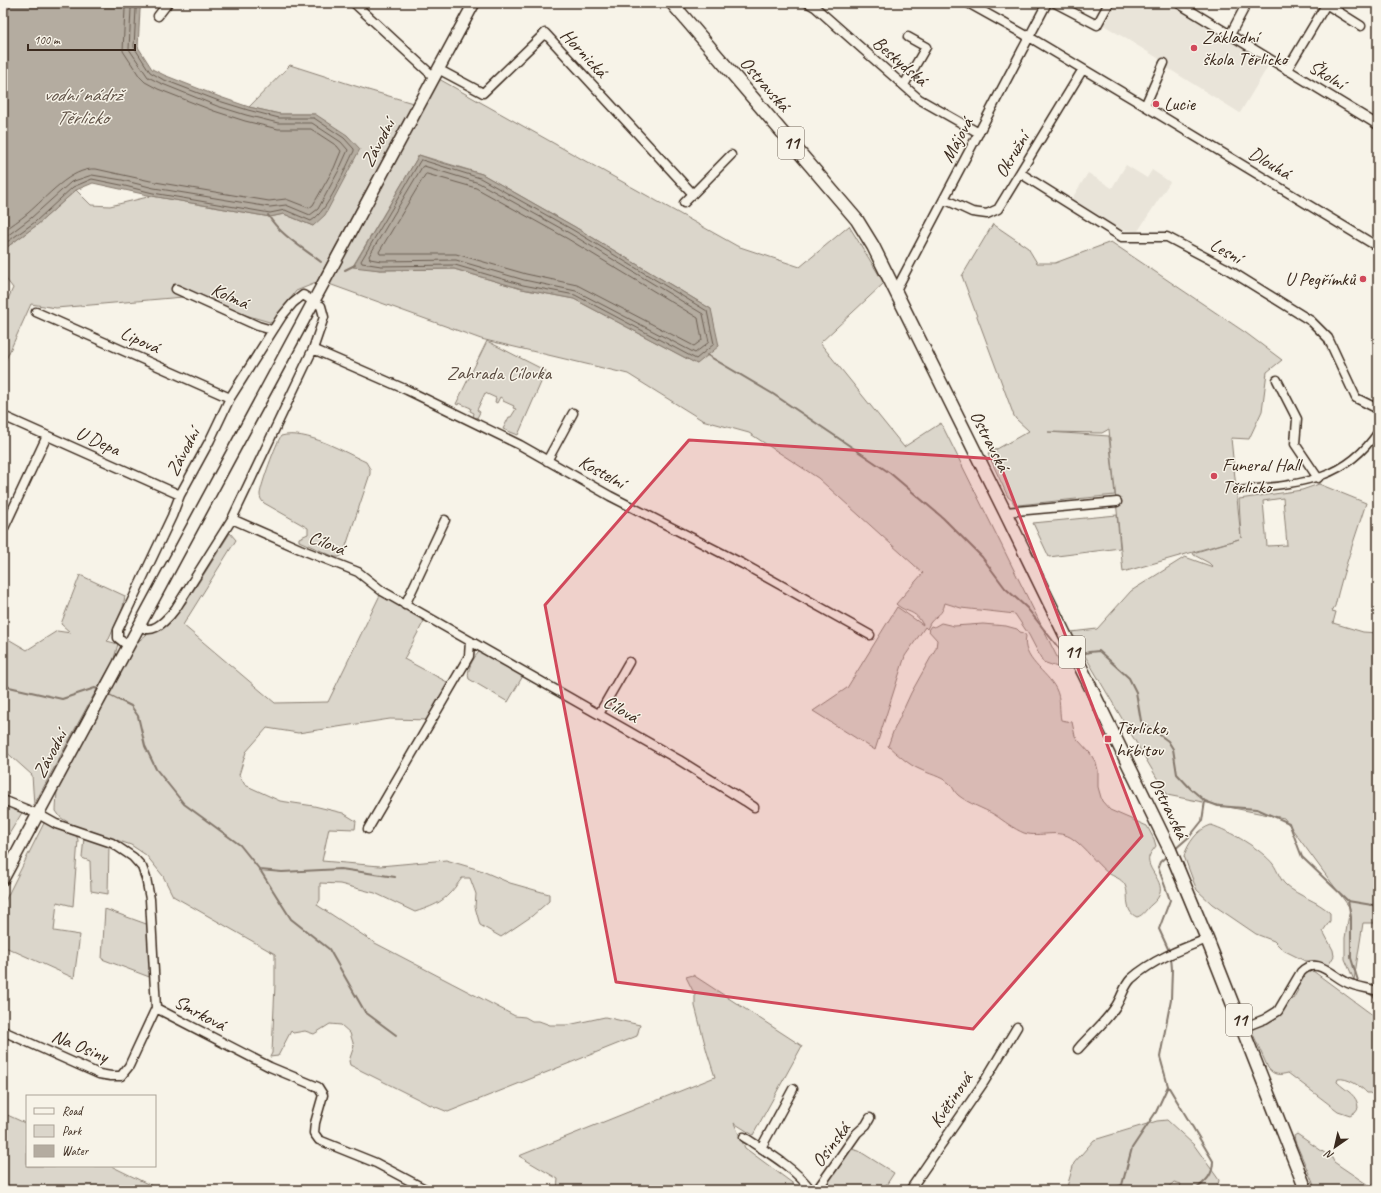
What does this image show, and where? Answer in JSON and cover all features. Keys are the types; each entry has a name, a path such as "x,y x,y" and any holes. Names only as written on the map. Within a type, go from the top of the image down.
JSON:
{"main road":[{"name":"Závodní","path":"3,879 474,3"},
{"name":"Ostravská","path":"672,3 857,220 873,246 1170,850 1207,939 1306,1190"}],"street":[{"path":"158,16 168,3"},
{"path":"354,3 436,73"},
{"name":"Beskydská","path":"808,3 815,7 919,98 978,133"},
{"name":"Dlouhá","path":"968,3 1146,106 1377,245"},
{"name":"Májová","path":"895,292 1047,3"},
{"path":"1055,3 1097,25 1109,3"},
{"name":"Školní","path":"1178,3 1378,125"},
{"path":"1230,35 1247,3"},
{"path":"1287,70 1327,4 1361,26"},
{"name":"Hornická","path":"436,73 483,93 545,33 693,194"},
{"path":"904,85 926,47 908,37"},
{"path":"1146,106 1164,63"},
{"name":"Okružní","path":"944,199 972,212 987,214 998,209 1083,69"},
{"path":"684,203 731,155"},
{"name":"Lesní","path":"1020,173 1122,237 1167,237 1224,267 1311,320 1328,338 1356,398 1378,409"},
{"name":"Kolmá","path":"176,289 258,326 272,330"},
{"name":"Závodní","path":"128,646 118,638 118,630 172,516 180,495 210,440 230,398 272,330 292,303 303,296 314,301"},
{"path":"139,626 149,630 166,620 176,608 232,519 313,349 324,317 321,306 314,301"},
{"name":"Lipová","path":"36,312 230,398"},
{"name":"Kostelní","path":"313,349 407,390 520,445 610,496 743,564 870,634"},
{"path":"1276,380 1297,419 1295,444 1318,478"},
{"path":"547,461 574,414"},
{"name":"U Depa","path":"3,416 180,495"},
{"path":"1237,490 1287,484 1318,478 1342,467 1355,457 1378,431"},
{"path":"4,528 47,436"},
{"path":"1005,512 1117,502"},
{"name":"Cílová","path":"232,519 300,550 358,572 382,591 679,760 754,807"},
{"path":"405,604 445,520"},
{"path":"368,829 469,656 470,641"},
{"path":"599,714 628,662"},
{"name":"Smrková","path":"3,800 38,814 56,824 112,843 133,857 142,867 146,878 150,899 156,1008 270,1067 318,1087 323,1095 314,1133 319,1140 376,1163 427,1190"},
{"path":"1078,1049 1108,1017 1131,980 1168,955 1207,939"},
{"path":"1242,1028 1265,1019 1278,1011 1301,972 1309,966 1313,965 1320,967 1341,980 1378,991"},
{"name":"Na Osiny","path":"3,1031 99,1074 121,1076 129,1066 156,1008"},
{"name":"Květinová","path":"910,1190 984,1082 1017,1028"},
{"path":"761,1148 793,1089"},
{"name":"Osinská","path":"817,1190 857,1133 866,1125 870,1118"},
{"path":"744,1137 795,1172 806,1182 811,1190"}],"highlighted area":[{"path":"689,440 998,459 1142,836 973,1029 616,982 545,605"}],"shaded area":[{"name":"Základní škola Těrlicko","path":"1112,3 1171,3 1270,63 1240,113 1161,64 1161,60 1102,24"},
{"path":"1126,165 1147,178 1152,170 1170,182 1138,231 1116,229 1071,200 1088,173 1112,188"}],"green space":[{"path":"290,65 413,103 316,283 296,291 273,323 183,297 56,308 31,304 3,366 3,310 13,288 3,275 3,250 37,225 76,190 91,205 110,206 152,196 270,217 284,214 313,226 315,114 279,114 249,107"},
{"path":"439,79 737,246 800,267 849,226 884,283 820,343 904,447 941,423 1063,669 1043,662 1029,635 1015,614 961,608 945,603 941,613 930,623 927,629 925,627 905,656 875,750 813,711 847,688 897,607 923,625 917,616 896,604 923,573 818,478 749,433 702,420 628,374 481,339 329,284","holes":["419,155 482,174 575,227 711,309 697,364 574,299 522,289 454,269 380,270 353,266"]},
{"path":"993,224 1028,248 1037,263 1055,263 1111,242 1246,333 1282,360 1267,372 1262,411 1249,439 1231,438 1241,538 1239,499 1302,490 1319,484 1366,503 1345,567 1335,606 1332,611 1336,612 1333,623 1363,632 1378,633 1378,923 1363,923 1354,980 1345,959 1345,938 1350,908 1284,818 1167,795 1071,632 1097,629 1131,591 1185,557 1213,567 1193,553 1239,539 1123,572 1109,429 1102,433 1048,432 1109,436 1115,495 1018,505 1014,504 1008,497 988,454 1029,431 1014,416 962,276","holes":["1283,498 1287,545 1267,546 1263,501"]},
{"name":"Zahrada Cílovka","path":"487,341 546,371 518,435 503,429 509,417 511,417 516,409 513,408 514,406 503,401 500,397 497,403 495,402 496,398 485,393 477,410 480,412 477,418 473,417 474,413 470,411 471,408 459,403 458,405 456,404"},
{"path":"281,436 302,436 325,443 366,462 370,469 370,474 343,555 339,557 335,557 299,541 299,538 308,534 308,528 264,503 261,499 260,494 263,482 272,455"},
{"path":"1117,515 1120,548 1049,557 1033,523"},
{"path":"230,533 236,540 183,625 275,703 328,702 380,595 425,619 404,659 449,683 429,720 390,719 298,733 267,728 246,752 239,775 245,785 280,801 314,806 343,813 356,821 355,829 329,828 322,861 380,866 446,860 480,870 510,883 549,894 549,901 532,916 501,937 480,925 475,907 476,894 470,878 462,878 447,896 437,904 415,912 375,893 340,884 320,883 320,900 317,905 375,943 515,1016 525,1017 532,1021 539,1021 550,1025 568,1025 605,1017 640,1025 637,1036 448,1112 426,1103 350,1065 349,1061 354,1046 350,1033 341,1025 330,1024 314,1034 305,1031 293,1033 291,1031 278,1056 270,1057 272,1053 275,954 173,896 163,876 146,855 131,845 73,825 61,818 56,811 57,789 135,644 146,635 163,628 185,604"},
{"path":"80,575 125,596 123,607 107,641 118,644 113,662 34,805 32,775 3,749 3,698 9,687 3,680 3,636 27,650 57,631 71,633 61,624"},
{"path":"941,623 954,626 983,624 1006,626 1024,633 1026,636 1025,644 1027,651 1031,658 1052,682 1058,693 1061,720 1072,722 1075,736 1090,753 1096,763 1098,770 1098,787 1102,801 1110,810 1147,826 1154,839 1156,846 1149,857 1149,863 1160,885 1160,892 1158,898 1141,915 1137,917 1130,911 1128,907 1125,885 1119,879 1103,869 1083,847 1073,839 1061,834 1030,834 1020,831 995,815 962,798 949,783 911,765 888,746 911,693 936,648 937,640 928,630 931,626 934,627"},
{"path":"479,652 482,652 524,674 508,702 469,679 468,672 474,658"},
{"path":"3,801 23,811 3,844"},
{"path":"45,821 76,834 78,840 73,906 57,902 54,931 80,935 74,978 3,946 3,905"},
{"path":"1211,825 1236,836 1261,852 1273,864 1282,881 1286,885 1330,913 1330,921 1323,931 1333,950 1334,956 1328,966 1315,961 1305,961 1283,950 1274,941 1256,934 1212,904 1197,890 1184,856 1194,837 1206,827"},
{"path":"84,837 109,845 108,894 91,891 90,861 82,858"},
{"path":"105,909 149,925 152,978 102,959"},
{"path":"1309,968 1378,1019 1378,1099 1354,1083 1338,1079 1337,1082 1354,1096 1356,1100 1358,1108 1350,1115 1338,1111 1288,1073 1277,1074 1270,1071 1253,1034 1253,1027 1289,1000 1293,999 1298,990 1296,988"},
{"path":"693,975 802,1046 753,1135 734,1123 745,1148 800,1190 557,1190 558,1179 519,1156 715,1077 695,1006 695,995 686,977"},
{"path":"3,1113 26,1124 26,1167 113,1167 160,1190 3,1190"},
{"path":"1167,1120 1194,1145 1219,1180 1217,1190 1179,1190 1181,1184 1174,1182 1165,1190 1066,1190 1074,1163 1094,1140 1157,1121"},
{"path":"1297,1134 1332,1158 1334,1162 1378,1190 1316,1190 1295,1141 1294,1136"},
{"path":"851,1149 859,1151 894,1173 883,1190 823,1189"}],"water":[{"name":"vodní nádrž Těrlicko","path":"3,3 142,3 140,10 138,47 152,69 220,97 249,107 280,114 315,114 347,135 360,149 325,215 313,226 284,214 270,217 152,196 93,183 76,190 37,225 3,250"},
{"path":"419,155 482,174 575,227 711,309 719,346 697,364 574,299 522,289 454,269 380,270 353,267"}],"waterway":[{"path":"268,215 285,235 321,262"},
{"path":"345,270 355,265"},
{"path":"707,355 773,394 890,473 943,518 982,557 1005,588 1027,608 1061,651 1071,657"},
{"path":"1080,655 1099,651 1129,678 1136,692 1141,721 1168,741 1173,749 1177,774 1205,801 1218,806 1257,809 1289,823 1302,857 1348,901 1378,906"},
{"path":"3,684 9,687 62,699 95,688 100,690"},
{"path":"107,694 131,706 138,716 145,746 156,769 184,804 240,845 260,870 291,919 329,949 365,1012 396,1035"},
{"path":"1174,850 1190,836 1202,821 1205,801"},
{"path":"1168,855 1160,862 1158,867 1170,900 1159,929 1170,953"},
{"path":"260,870 282,872 341,869 395,877"},
{"path":"1348,901 1351,917 1351,958 1359,984"},
{"path":"1122,1190 1132,1148 1156,1112 1168,1086 1160,1057 1171,999 1171,957"},
{"path":"1365,991 1378,999"},
{"path":"1168,1086 1213,1161 1212,1171 1208,1178 1195,1190"},
{"path":"1111,1190 1122,1185"}],"place":[{"name":"Základní škola Těrlicko","path":"1194,48"},
{"name":"Lucie","path":"1156,104"},
{"name":"U Pegřímků","path":"1363,279"},
{"name":"Funeral Hall Těrlicko","path":"1214,476"},
{"name":"Těrlicko, hřbitov","path":"1108,739"}]}
